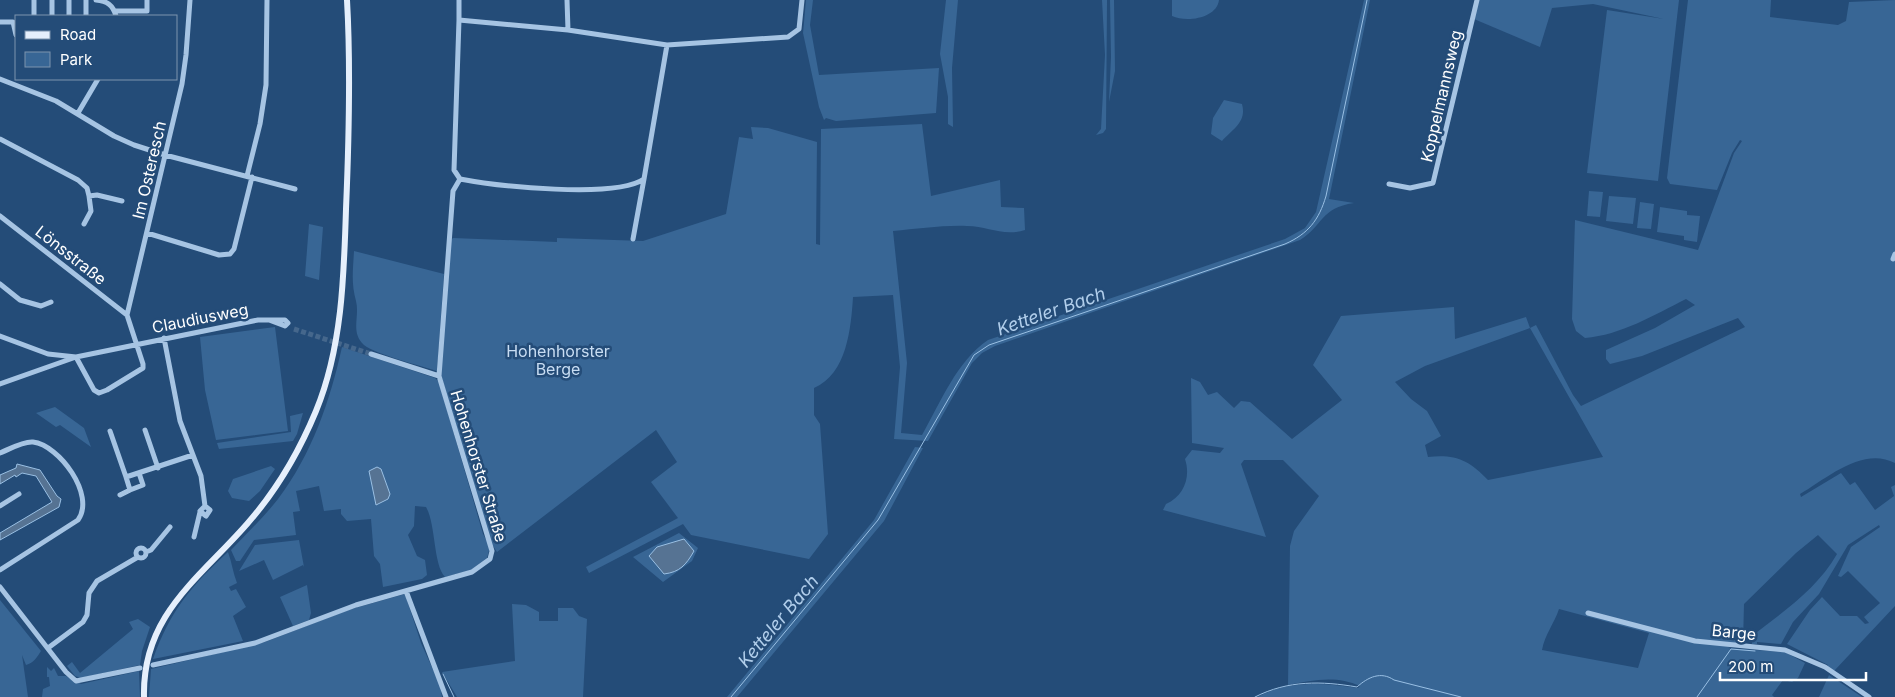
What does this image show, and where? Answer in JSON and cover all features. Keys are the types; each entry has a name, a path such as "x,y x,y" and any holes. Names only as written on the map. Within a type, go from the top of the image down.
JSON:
{"main road":[{"path":"144,697 144,679 148,657 162,620 180,594 247,524 274,489 298,451 325,385 338,326 345,243 349,151 347,0"}],"street":[{"path":"34,0 34,15"},
{"path":"52,0 52,15"},
{"path":"69,0 69,15"},
{"path":"86,0 86,15"},
{"path":"96,0 106,2 114,8 147,11 147,0"},
{"name":"Im Osteresch","path":"76,357 94,390 99,392 105,391 142,368 127,315 165,155 186,55 190,0"},
{"path":"147,233 218,255 230,254 234,249 266,86 267,0"},
{"path":"459,0 453,164 454,170 460,179 516,187 580,189 636,185 644,180"},
{"path":"567,0 568,30"},
{"path":"459,20 568,30 667,45 788,37 799,29 802,0"},
{"name":"Koppelmannsweg","path":"1389,184 1410,188 1433,183 1477,0"},
{"path":"0,22 13,22 15,31"},
{"path":"633,239 667,45"},
{"path":"0,78 32,90 78,113 114,136 165,155 295,189"},
{"path":"78,113 97,80"},
{"path":"0,139 78,180 87,188 90,211 84,224"},
{"name":"Hohenhorster Straße","path":"153,665 244,646 356,605 472,572 488,562 492,555 439,376 452,191 460,179"},
{"path":"89,196 97,194 122,201"},
{"name":"Lönsstraße","path":"0,216 127,315"},
{"path":"0,284 20,300 41,306 51,302"},
{"name":"Claudiusweg","path":"76,357 135,343 258,320 285,320 288,323 285,326 294,329"},
{"path":"0,336 48,354 76,357"},
{"path":"164,338 180,421 201,476 205,506 210,510 209,515 204,516 200,511"},
{"path":"48,354 48,367"},
{"path":"371,354 439,376"},
{"path":"0,384 76,357"},
{"path":"145,430 158,468"},
{"path":"110,431 130,490"},
{"path":"0,453 34,442 45,448 73,472 82,493 84,506 78,520 0,570"},
{"path":"126,477 193,455"},
{"path":"120,495 143,485 139,473"},
{"path":"0,506 19,494"},
{"path":"194,537 200,511 205,506"},
{"path":"48,648 83,622 87,614 89,594 97,581 138,556 138,549 143,548 146,552 151,550 170,527"},
{"path":"0,587 76,681 140,668"},
{"path":"406,590 446,697"},
{"name":"Barge","path":"1588,613 1695,641 1785,650 1825,667 1869,697"}],"green space":[{"path":"806,0 813,0 810,25 819,75 939,68 936,113 836,121 826,118 824,120 819,107 803,33"},
{"path":"946,0 958,0 952,68 953,127 948,124 948,97 940,54"},
{"path":"1102,0 1107,0 1106,129 1103,133 1096,135 1101,129 1105,55"},
{"path":"1110,0 1114,0 1115,71 1109,102 1111,57"},
{"path":"1172,0 1219,0 1213,11 1207,15 1185,19 1172,16"},
{"name":"Hohenhorster Berge","path":"1364,0 1370,0 1329,199 1354,203 1343,205 1328,213 1300,240 995,346 982,353 972,363 928,441 894,439 900,367 893,295 853,297 851,322 845,349 840,361 834,372 814,388 814,415 820,424 828,534 809,559 691,535 683,524 589,573 586,567 678,518 651,482 677,462 656,430 497,552 491,543 441,375 450,241 453,238 557,242 557,238 643,241 726,214 739,137 753,139 751,127 768,128 817,142 816,244 820,245 821,129 922,124 931,196 1000,180 1001,207 1024,208 1025,230 1003,232 975,226 958,226 893,231 907,363 901,433 922,435 958,371 967,359 988,340 1285,239 1305,228 1316,212"},
{"path":"1479,0 1679,0 1658,181 1587,173 1607,10 1664,19 1593,4 1552,8 1540,47 1474,19"},
{"path":"1688,0 1771,0 1770,17 1838,25 1846,21 1849,2 1895,0 1895,463 1883,459 1870,458 1858,461 1833,473 1800,494 1801,497 1841,473 1850,485 1855,482 1875,510 1894,496 1891,487 1895,485 1895,606 1834,671 1828,665 1787,644 1810,610 1822,597 1840,616 1857,616 1865,624 1869,623 1864,617 1880,603 1848,571 1841,577 1838,576 1851,547 1880,527 1879,525 1848,545 1819,594 1793,622 1781,644 1757,642 1757,644 1752,644 1752,636 1809,589 1829,567 1837,554 1818,535 1796,553 1744,604 1743,643 1728,648 1785,652 1805,663 1798,678 1792,682 1783,680 1772,695 1774,697 1257,697 1294,685 1319,684 1358,688 1360,686 1342,680 1315,680 1288,685 1290,546 1294,531 1319,496 1283,460 1244,460 1241,464 1266,537 1163,510 1166,504 1182,491 1187,472 1185,459 1192,450 1220,453 1224,448 1192,443 1191,378 1200,382 1208,395 1217,392 1234,408 1241,401 1250,402 1292,439 1342,400 1313,365 1341,316 1454,307 1455,339 1526,317 1530,328 1536,325 1573,395 1581,406 1745,327 1738,318 1642,356 1610,364 1606,359 1606,350 1655,328 1695,305 1686,299 1624,329 1598,336 1585,338 1576,331 1572,319 1575,220 1698,250 1734,153 1742,141 1740,140 1732,153 1717,190 1670,184 1667,178","holes":["1530,328 1603,457 1488,480 1468,463 1461,460 1438,456 1428,457 1425,445 1441,436 1427,411 1411,399 1395,382 1425,366","1559,609 1649,633 1638,668 1542,650"]},
{"path":"1224,100 1242,104 1243,116 1238,125 1222,141 1211,134 1213,118"},
{"path":"1589,191 1603,192 1600,217 1587,216"},
{"path":"1609,196 1636,198 1633,224 1606,221"},
{"path":"1640,202 1654,204 1651,229 1637,228"},
{"path":"1660,207 1687,211 1687,215 1700,216 1697,242 1684,240 1684,236 1657,232"},
{"path":"309,224 323,227 319,280 305,276"},
{"path":"354,251 444,274 437,371 378,352 364,345 360,340 356,330 357,307 353,282"},
{"path":"275,327 288,431 216,440 205,390 200,337"},
{"path":"342,347 435,378 439,382 483,534 490,547 487,558 471,570 445,577 438,563 429,514 426,507 415,506 414,526 408,535 417,556 425,560 427,575 422,579 383,587 380,564 374,556 371,519 347,521 341,514 341,509 324,511 319,486 296,491 300,511 293,512 296,535 254,540 240,561 236,561 231,550 278,499 301,464 325,407"},
{"path":"55,407 84,428 91,447 60,425 56,427 36,413"},
{"path":"303,413 293,441 219,449 217,443 291,432 290,416"},
{"path":"915,447 923,448 884,521 737,697 727,697 874,520"},
{"path":"271,466 275,469 260,491 249,501 232,498 228,491 233,479"},
{"path":"679,533 698,548 692,561 663,582 633,557"},
{"path":"299,540 304,567 303,565 273,580 264,560 239,571 255,545"},
{"path":"228,552 237,583 229,587 231,591 236,589 246,607 233,616 243,641 153,659 174,613 183,600 203,576"},
{"path":"307,585 311,613 309,620 293,626 280,597"},
{"path":"405,594 421,643 440,685 442,697 149,697 151,669 265,642 348,610"},
{"path":"0,600 41,651 37,658 26,665 22,655 28,697 0,697"},
{"path":"512,604 526,605 539,612 539,621 558,621 558,608 573,608 579,616 587,619 583,697 457,697 442,672 515,661"},
{"path":"138,619 150,627 142,651 140,665 81,678 75,676 67,666 72,662 80,673 133,629 129,622"},
{"path":"47,667 51,671 54,668 58,676 66,676 81,684 139,671 140,697 42,697 43,689 50,686 49,677 47,677"},
{"path":"1829,675 1862,697 1819,697"}],"shaded area":[{"path":"17,464 40,470 61,499 59,507 0,540 0,533 52,502 36,476 22,473 0,484 0,475 16,468"},
{"path":"377,467 381,469 390,494 388,499 376,505 369,471"},
{"path":"684,539 694,551 682,567 674,572 664,574 649,556 657,547"}],"waterway":[{"name":"Ketteler Bach","path":"731,697 878,520 974,355 989,345 1285,244 1300,236 1312,225 1320,212 1326,196 1367,0"},
{"path":"1697,697 1731,649 1755,651"},
{"path":"443,674 454,697"},
{"path":"1255,697 1280,687 1305,683 1357,687 1375,676 1389,677 1394,680 1461,697"}],"tunnel":[{"path":"294,329 371,354"}]}
